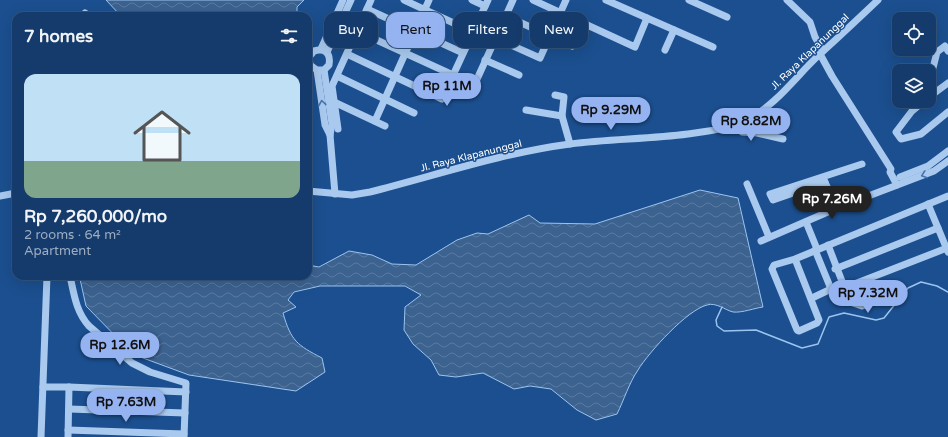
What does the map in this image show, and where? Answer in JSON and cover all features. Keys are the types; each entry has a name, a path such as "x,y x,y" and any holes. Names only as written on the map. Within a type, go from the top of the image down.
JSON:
{"street":[{"path":"324,50 343,0"},
{"path":"324,50 350,0"},
{"path":"366,12 371,0"},
{"path":"404,0 427,5"},
{"path":"416,0 453,19"},
{"path":"472,0 487,3"},
{"path":"508,12 513,0"},
{"path":"533,0 560,12 566,0"},
{"path":"606,0 713,48"},
{"path":"689,0 727,17"},
{"path":"788,0 810,22 832,76 891,169 890,172 900,181"},
{"name":"Jl. Raya Klapanunggal","path":"312,191 352,195 370,192 483,161 570,144 652,138 714,131 738,123 749,119 782,93 878,0"},
{"path":"367,9 386,18"},
{"path":"588,25 635,46 647,18"},
{"path":"665,50 674,30"},
{"path":"378,41 453,76"},
{"path":"445,45 463,53"},
{"path":"933,64 936,52 945,46 948,51"},
{"path":"338,129 332,86 350,48"},
{"path":"374,121 407,48"},
{"path":"347,54 442,99 465,48"},
{"path":"473,88 490,48"},
{"path":"518,48 540,58 545,48"},
{"path":"312,53 314,51 324,50"},
{"path":"320,70 329,65 330,58 324,50"},
{"path":"485,60 519,75"},
{"path":"312,66 320,70"},
{"path":"320,70 325,124 330,135 335,194"},
{"path":"337,76 414,113"},
{"path":"936,92 948,83"},
{"path":"555,95 564,97 562,116 570,144"},
{"path":"334,102 385,126"},
{"path":"916,108 896,132 901,140 921,134 948,112"},
{"path":"526,110 562,116"},
{"path":"738,123 742,132 757,133 783,139"},
{"path":"761,241 900,181 928,166 948,150"},
{"path":"900,181 934,171 948,161"},
{"path":"824,180 770,194 773,200 824,180 862,164"},
{"path":"824,180 837,208"},
{"path":"747,184 769,237"},
{"path":"0,196 12,194"},
{"path":"794,259 812,298 818,322 798,330 772,269 774,265 794,259 948,196"},
{"path":"812,298 831,288 843,286 947,250 928,204"},
{"path":"806,222 831,288"},
{"path":"835,269 938,228"},
{"path":"828,245 835,269 850,302 858,306 887,296"},
{"path":"41,437 47,280"},
{"path":"69,387 68,433 184,436 187,385 185,382 150,372 132,363 89,326 76,305 71,280"},
{"path":"43,387 186,392"},
{"path":"69,409 185,413"}],"water":[{"path":"106,0 304,0 297,7 297,12 117,12"},
{"path":"700,190 738,198 763,307 737,312 710,304 699,308 679,323 643,362 632,380 617,414 596,420 577,410 551,389 530,386 514,389 483,373 456,377 439,375 431,360 413,344 404,330 405,307 421,295 405,286 320,286 294,292 288,300 296,307 283,313 289,330 296,341 306,349 322,358 325,372 296,391 189,375 131,352 86,306 80,280 312,280 312,266 319,267 349,251 372,255 392,264 416,265 457,240 477,233 488,234 529,215 540,223 595,224"}],"waterway":[{"path":"722,307 716,320 717,326 724,331 756,330 802,348 818,344 829,317 844,313 876,320 884,318 908,288 921,282 937,286 948,292"}]}
